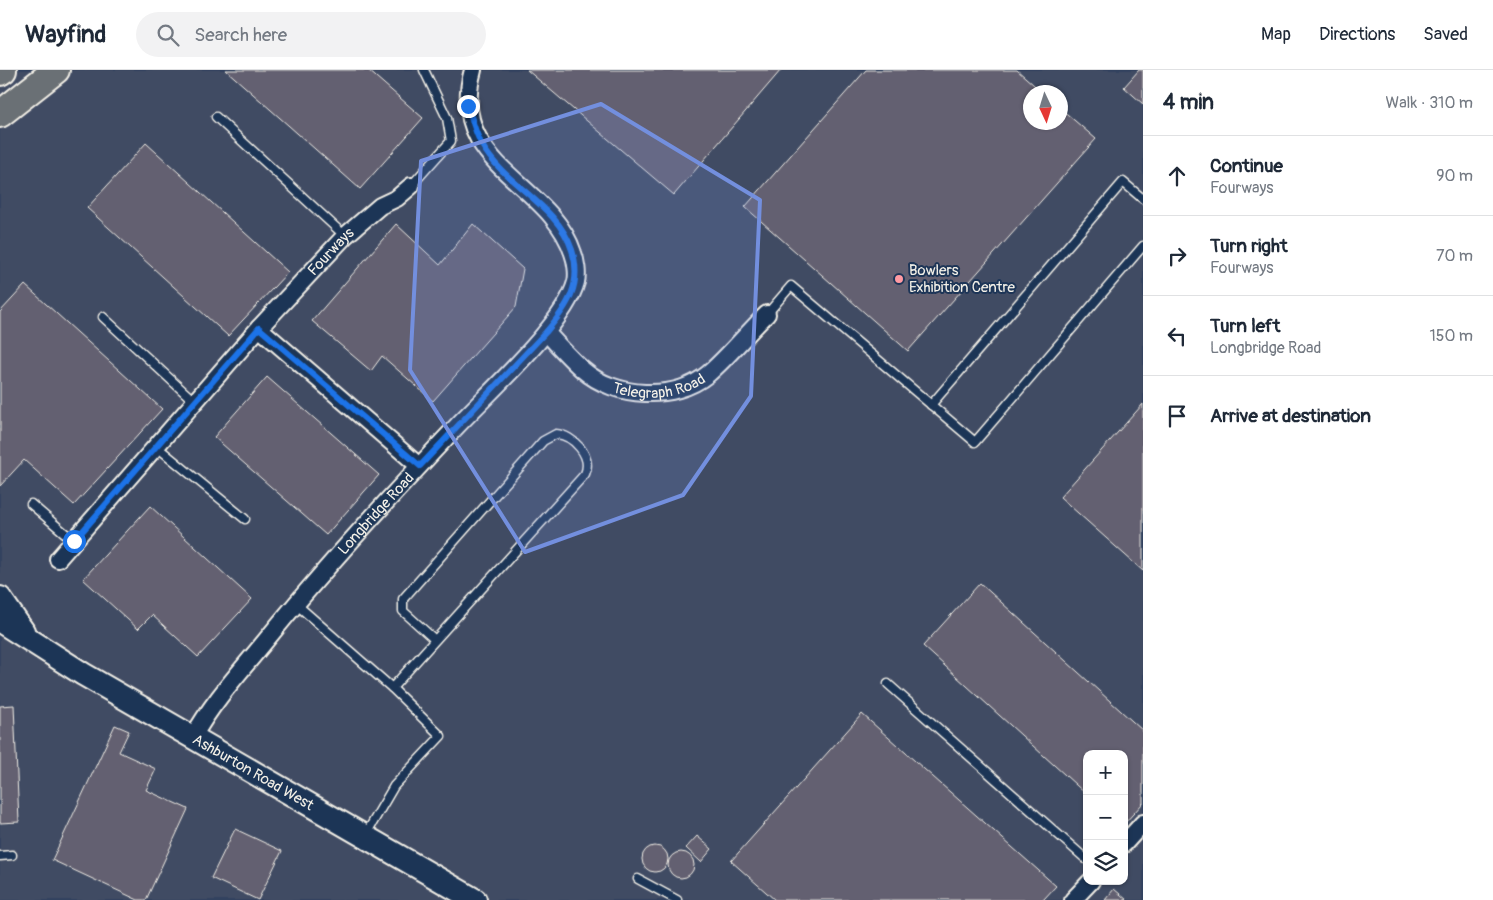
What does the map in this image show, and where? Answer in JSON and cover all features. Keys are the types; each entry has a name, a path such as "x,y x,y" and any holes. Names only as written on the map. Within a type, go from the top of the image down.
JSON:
{"highway":[{"path":"0,114 56,70"}],"main road":[{"name":"Ashburton Road West","path":"0,598 33,644"},
{"name":"Ashburton Road West","path":"0,621 33,644 473,900"}],"street":[{"name":"Longbridge Road","path":"192,737 206,714 296,604 420,466 546,332 561,314 577,281 575,259 568,239 556,219 502,171 482,146 468,106 468,87 472,70"},
{"name":"Fourways","path":"58,559 259,328 346,236 380,206 396,198 411,186"},
{"name":"Telegraph Road","path":"546,332 584,372 604,383 627,392 656,393 679,388 706,375 767,314"},
{"path":"259,328 420,466"},
{"path":"1128,840 1143,824"},
{"path":"1073,900 1087,885"}],"lane":[{"path":"411,186 450,141 447,118 424,70"},
{"path":"216,117 346,236"},
{"path":"931,406 1123,182 1143,199"},
{"path":"767,314 791,286 975,442 1143,246"},
{"path":"103,317 194,402"},
{"path":"392,688 585,474 588,468 586,455 569,439 556,434 543,441 403,599 403,611 435,640"},
{"path":"156,446 245,519"},
{"path":"31,504 74,541"},
{"path":"296,604 392,688 441,736 394,786 365,837"},
{"path":"888,684 1083,856"},
{"path":"0,856 12,855"},
{"path":"638,879 677,900"}],"highlighted area":[{"path":"601,104 760,200 751,396 683,495 525,552 410,370 421,161"}],"shaded area":[{"path":"0,70 1143,70 1143,900 0,900"}],"building":[{"path":"226,70 368,70 423,118 360,189"},
{"path":"527,70 781,70 674,195"},
{"name":"Bowlers Exhibition Centre","path":"866,70 1017,70 1034,85 1023,85 1023,130 1068,130 1068,115 1096,139 908,351 745,207"},
{"path":"1139,70 1143,70 1143,104 1124,87"},
{"path":"146,143 288,272 228,336 87,208"},
{"path":"396,224 440,265 473,224 523,269 516,307 433,401 382,356 371,371 312,321"},
{"path":"25,285 162,409 74,505 24,460 0,486 0,312"},
{"path":"267,377 379,475 326,535 214,437"},
{"path":"1143,404 1143,571 1060,497"},
{"path":"150,506 252,599 198,657 152,615 138,629 83,579"},
{"path":"980,583 1143,731 1143,803 1128,820 1128,750 1083,750 1083,791 923,646"},
{"path":"14,705 19,822 0,823 0,706"},
{"path":"862,714 1056,886 1043,900 775,900 731,861"},
{"path":"115,725 129,731 119,752 156,769 146,790 188,809 146,900 138,900 52,860"},
{"path":"235,829 282,851 258,900 211,878"},
{"path":"697,836 712,849 701,862 686,848"},
{"path":"655,846 664,850 668,859 664,868 655,872 646,868 642,859 646,850"},
{"path":"681,852 690,856 694,865 690,874 681,878 672,874 668,865 672,856"},
{"path":"1114,889 1127,900 1105,900"}],"place":[{"name":"Bowlers Exhibition Centre","path":"899,279"}],"route":[{"path":"74,541 259,328 420,466 546,332 561,314 577,281 575,259 568,239 556,219 502,171 482,146 468,106"}]}
